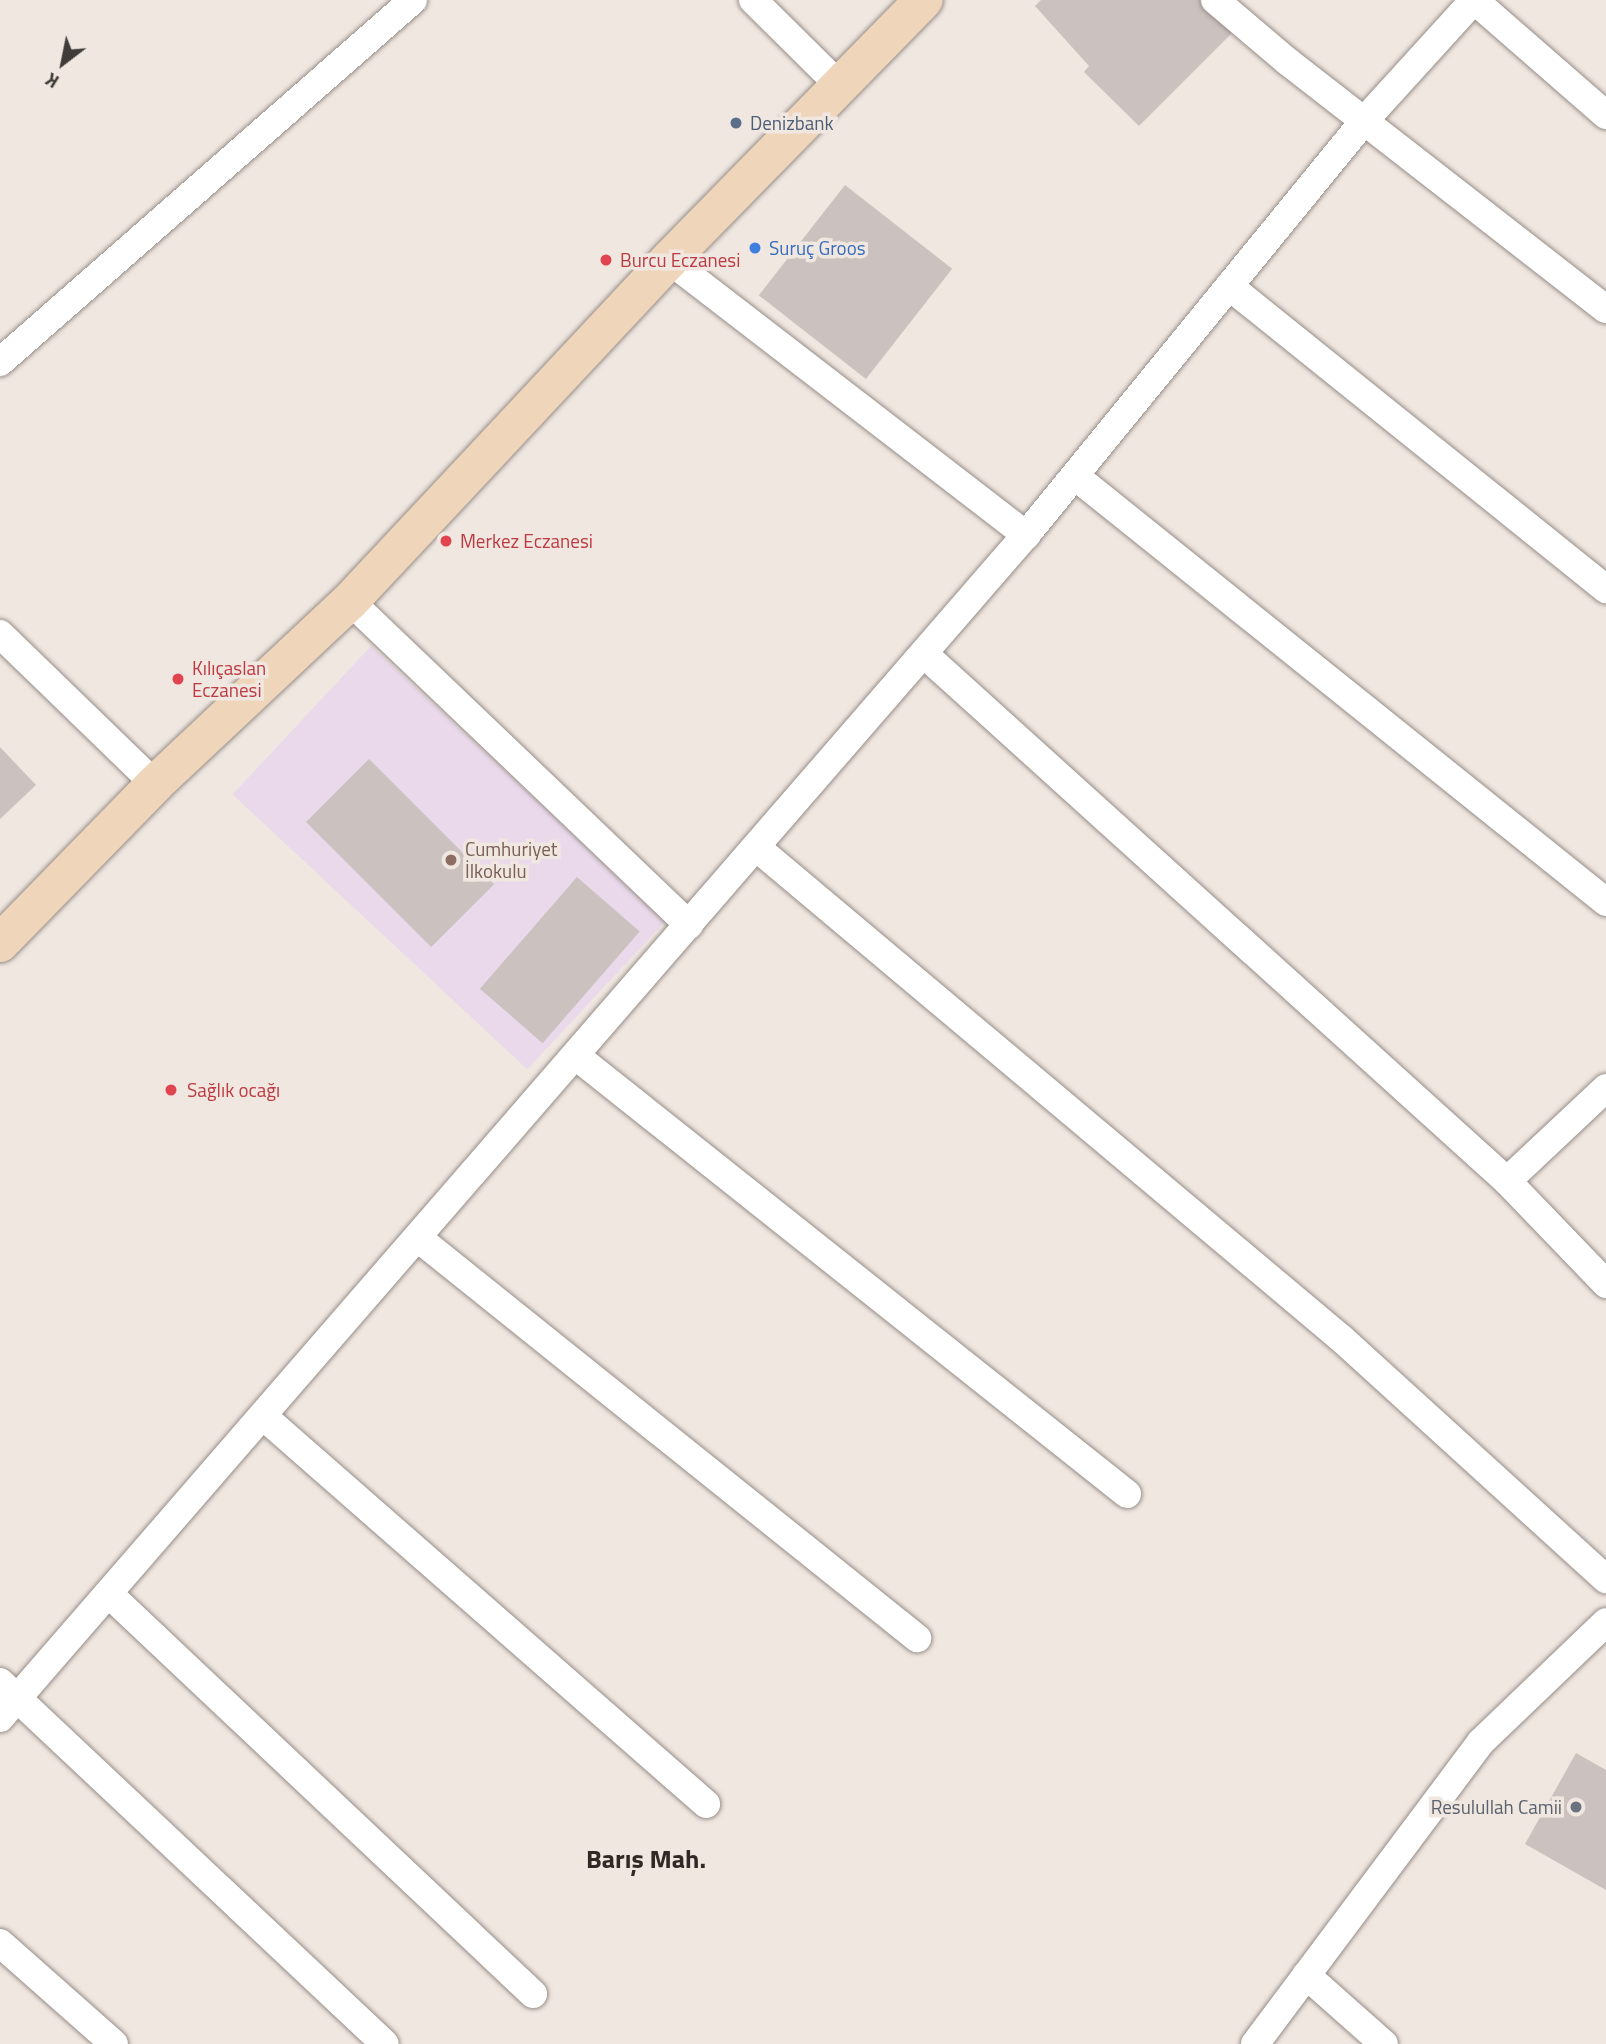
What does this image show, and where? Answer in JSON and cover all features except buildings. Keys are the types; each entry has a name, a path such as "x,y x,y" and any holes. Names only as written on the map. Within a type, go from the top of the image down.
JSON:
{"main road":[{"path":"0,943 155,784 350,601 669,260 924,0"}],"street":[{"path":"0,362 413,0"},
{"path":"754,0 840,86"},
{"path":"1215,0 1364,121 1606,309"},
{"path":"385,2044 6,1701 109,1594 924,654 1026,535 1364,121 1474,0 1606,115"},
{"path":"669,260 1026,535"},
{"path":"1230,286 1606,589"},
{"path":"1075,475 1606,902"},
{"path":"350,601 689,925"},
{"path":"0,634 155,784"},
{"path":"924,654 1507,1181 1606,1284"},
{"path":"756,847 1342,1339 1606,1579"},
{"path":"576,1056 1127,1494"},
{"path":"1507,1181 1606,1088"},
{"path":"418,1238 917,1639"},
{"path":"264,1416 706,1804"},
{"path":"109,1594 533,1994"},
{"path":"1255,2044 1481,1742 1606,1622"},
{"path":"0,1943 114,2044"},
{"path":"1306,1975 1384,2044"}],"shaded area":[{"name":"Cumhuriyet İlkokulu","path":"371,646 666,921 527,1069 233,794"}],"place":[{"name":"Denizbank","path":"736,123"},
{"name":"Suruç Groos","path":"755,248"},
{"name":"Burcu Eczanesi","path":"606,260"},
{"name":"Merkez Eczanesi","path":"446,541"},
{"name":"Kılıçaslan Eczanesi","path":"178,679"},
{"name":"Cumhuriyet İlkokulu","path":"451,860"},
{"name":"Sağlık ocağı","path":"171,1090"},
{"name":"Resulullah Camii","path":"1576,1807"}],"district":[{"name":"Barış Mah.","path":"646,1859"}]}
